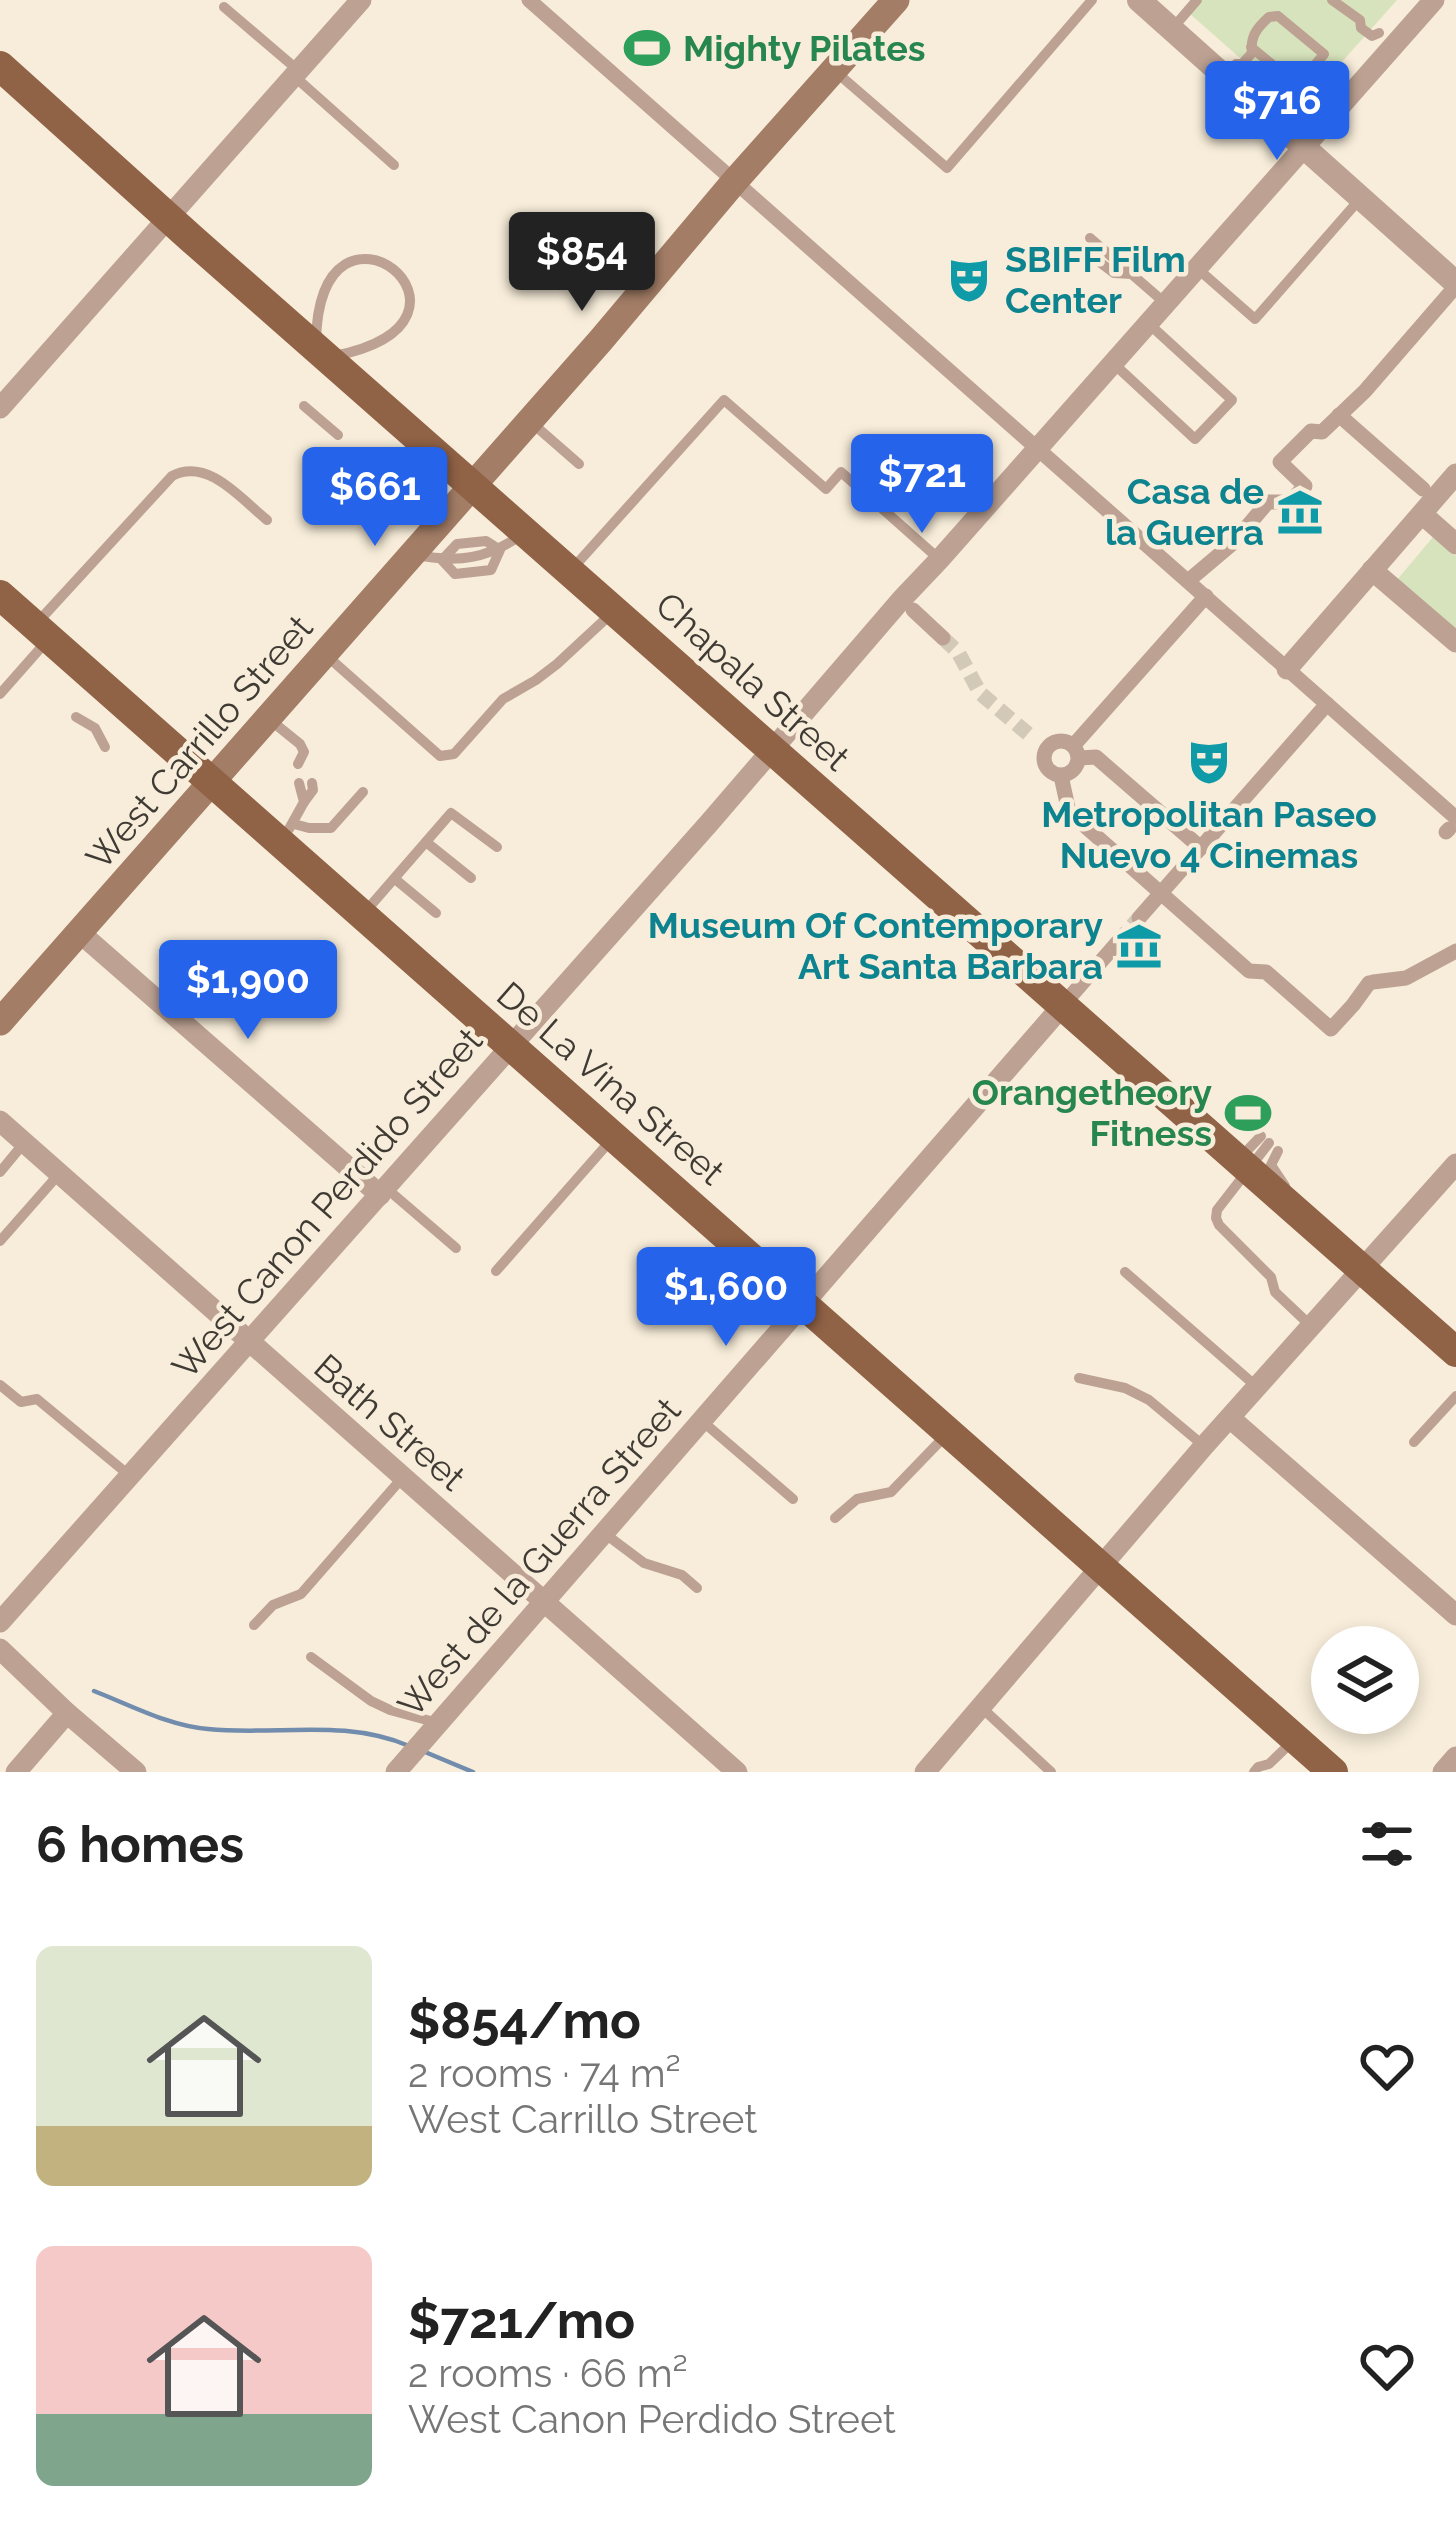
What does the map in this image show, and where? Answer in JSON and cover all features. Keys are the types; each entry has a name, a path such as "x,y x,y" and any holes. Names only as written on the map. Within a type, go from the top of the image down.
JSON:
{"main road":[{"name":"West Carrillo Street","path":"0,1022 896,0"},
{"name":"Chapala Street","path":"0,66 1456,1352"},
{"name":"De La Vina Street","path":"0,595 213,781 287,832 363,915 1334,1772"}],"street":[{"path":"0,409 361,0"},
{"path":"529,0 1327,704 1450,826"},
{"path":"1139,0 1230,70 1304,147 1456,284 1365,391 1322,432 1311,431 1280,462 1304,486 1290,502 1268,502 1233,543 1188,581"},
{"name":"West Canon Perdido Street","path":"0,1622 1304,147 1387,39 1434,0"},
{"path":"1340,415 1423,489"},
{"path":"1287,669 1456,474"},
{"path":"1422,514 1456,544"},
{"path":"1372,570 1456,642"},
{"path":"1201,848 1096,757 1076,752 1061,741 1040,744 1052,773 1070,773 1076,767 1076,752 1206,596"},
{"path":"913,610 944,638"},
{"path":"1139,918 1327,704"},
{"path":"1061,776 1069,812 1249,971 1266,972 1330,1029 1371,982 1406,978 1456,951"},
{"path":"80,932 383,1191"},
{"path":"1063,1005 1117,943"},
{"name":"West de la Guerra Street","path":"401,1767 1063,1005"},
{"name":"Bath Street","path":"0,1121 737,1772"},
{"path":"925,1772 1204,1445 1456,1164"},
{"path":"1230,1418 1456,1615"},
{"path":"0,1649 136,1772"},
{"path":"16,1772 67,1713"},
{"path":"1443,1772 1456,1757"}],"lane":[{"path":"834,70 947,168 1092,0"},
{"path":"1172,29 1197,0"},
{"path":"1332,0 1360,20 1380,26 1387,39"},
{"path":"224,7 394,164"},
{"path":"1230,70 1252,53 1251,47 1253,33 1269,16 1278,16 1324,54 1298,86 1251,47"},
{"path":"1197,268 1255,319 1362,198"},
{"path":"1086,243 1165,303"},
{"path":"356,260 377,260 404,277 410,305 394,334 372,345 322,351 320,302 336,269 356,260"},
{"path":"1113,363 1196,439 1232,400 1148,322"},
{"path":"571,570 724,400 826,489 842,472 939,560"},
{"path":"304,406 338,435"},
{"path":"530,421 579,464"},
{"path":"0,694 42,631 172,476 189,469 207,472 267,520"},
{"path":"413,554 442,560 484,556 526,532"},
{"path":"324,655 440,756 454,754 503,699 557,664 615,610"},
{"path":"76,717 95,728 105,747"},
{"path":"268,718 301,744 305,760"},
{"path":"287,832 304,802 305,783"},
{"path":"287,832 331,828 363,792"},
{"path":"363,915 451,813 497,848"},
{"path":"426,842 471,878"},
{"path":"395,879 436,913"},
{"path":"496,1271 614,1138"},
{"path":"0,1172 24,1142"},
{"path":"1312,1327 1275,1292 1271,1277 1220,1225 1217,1210 1244,1165 1269,1143 1270,1165 1315,1228"},
{"path":"0,1240 59,1174"},
{"path":"383,1191 456,1248"},
{"path":"1125,1272 1257,1387"},
{"path":"1079,1378 1125,1388 1149,1400 1204,1445"},
{"path":"0,1385 21,1402 37,1399 130,1476"},
{"path":"1414,1442 1456,1396"},
{"path":"702,1420 793,1499"},
{"path":"835,1518 857,1499 891,1492 949,1432"},
{"path":"254,1625 273,1605 301,1594 403,1477"},
{"path":"604,1533 644,1563 682,1575 697,1588"},
{"path":"311,1657 371,1701 436,1727"},
{"path":"982,1708 1051,1772"},
{"path":"1254,1772 1258,1767 1268,1768 1296,1738"}],"green space":[{"path":"1200,0 1397,0 1299,110 1189,13"},
{"path":"1434,536 1456,556 1456,633 1396,581"}],"waterway":[{"path":"94,1691 193,1727 335,1730 409,1746"},
{"path":"425,1752 473,1772"}],"tunnel":[{"path":"943,638 958,652 980,693 1034,739"},
{"path":"1117,943 1139,918"}],"place":[{"name":"Mighty Pilates","path":"647,48"},
{"name":"SBIFF Film Center","path":"969,280"},
{"name":"Casa de la Guerra","path":"1300,512"},
{"name":"Metropolitan Paseo Nuevo 4 Cinemas","path":"1209,762"},
{"name":"Museum Of Contemporary Art Santa Barbara","path":"1139,946"},
{"name":"Orangetheory Fitness","path":"1248,1113"}]}
